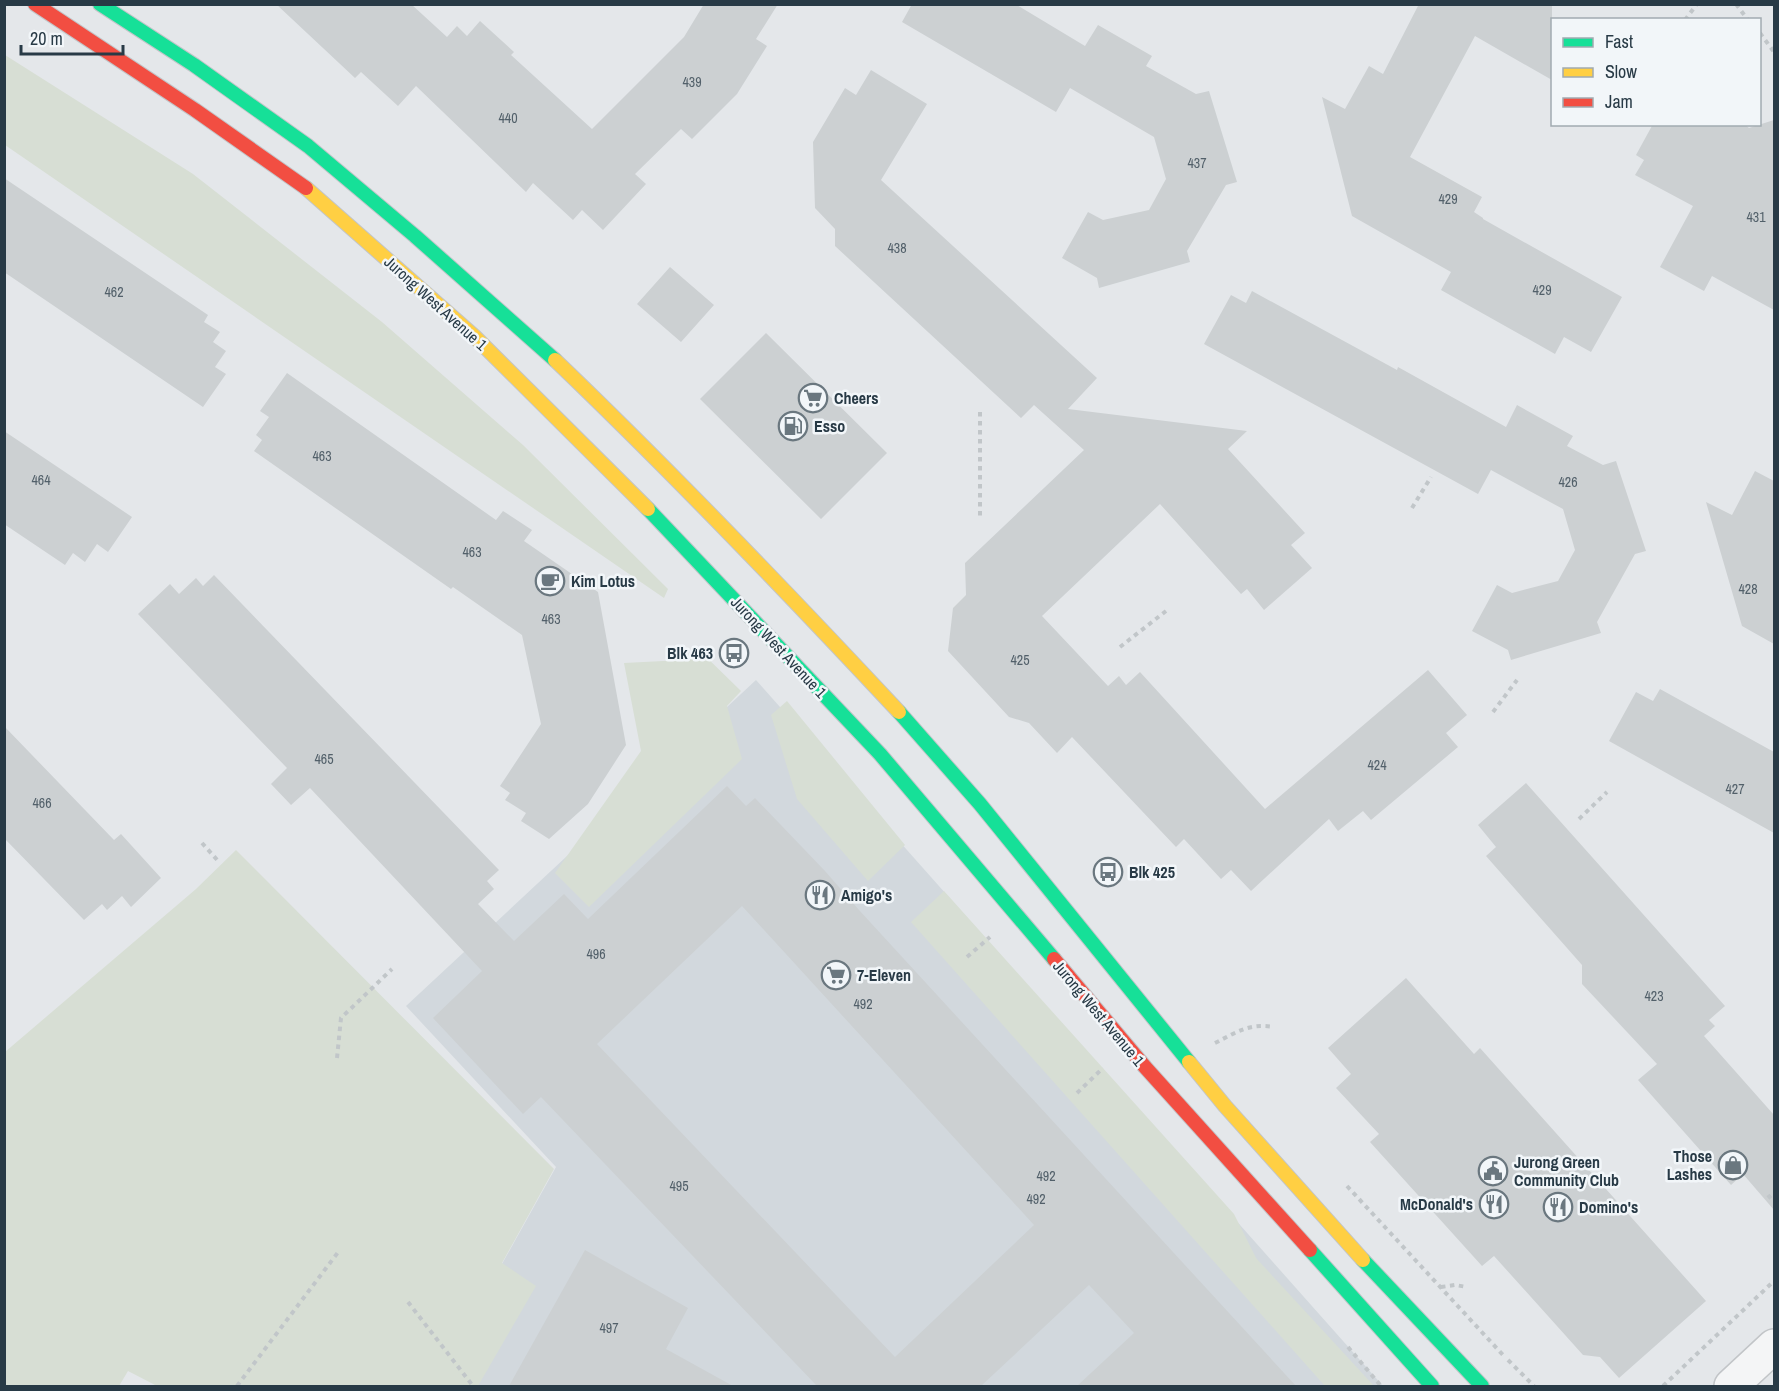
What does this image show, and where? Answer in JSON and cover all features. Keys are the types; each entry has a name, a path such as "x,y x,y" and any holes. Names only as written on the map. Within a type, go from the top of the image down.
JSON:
{"street":[{"name":"Jurong West Avenue 1","path":"35,4 195,110 307,189 474,336 593,453 880,754 1145,1067 1432,1386"},
{"path":"100,4 194,64 308,146 528,335 647,448 778,582 912,726 980,804 1225,1106 1399,1300 1482,1386"},
{"path":"1731,1386 1774,1346"}],"path":[{"path":"1686,18 1697,4"},
{"path":"1736,4 1746,18"},
{"path":"1761,34 1774,52"},
{"path":"980,412 980,518"},
{"path":"1412,508 1431,477"},
{"path":"1120,647 1166,611"},
{"path":"1493,712 1517,680"},
{"path":"1579,819 1607,792"},
{"path":"202,843 219,862"},
{"path":"967,957 995,933"},
{"path":"338,1058 341,1018 392,969"},
{"path":"1214,1043 1248,1026 1274,1027"},
{"path":"1208,1037 1222,1052"},
{"path":"1077,1094 1108,1064"},
{"path":"1346,1186 1534,1386"},
{"path":"1768,1195 1774,1202"},
{"path":"237,1386 339,1251"},
{"path":"1663,1386 1774,1281"},
{"path":"1440,1287 1455,1285 1467,1287"},
{"path":"408,1302 473,1386"}],"shaded area":[{"path":"5,55 193,174 382,322 523,445 668,589 664,598 5,145"},
{"path":"696,647 741,691 727,706 742,759 589,907 555,873 641,751 624,663 683,660"},
{"path":"756,680 1383,1386 434,1386 556,1167 406,1006"},
{"path":"787,701 905,845 868,881 797,799 771,715"},
{"path":"236,850 554,1169 502,1263 536,1286 478,1386 157,1386 128,1371 119,1386 5,1386 5,1052 196,889"},
{"path":"944,891 1234,1214 1256,1258 1374,1386 1325,1386 911,922"}],"building":[{"path":"276,4 411,4 447,37 457,26 467,36 480,21 514,52 511,55 592,129 684,37 704,4 778,4 756,39 767,46 737,94 692,139 681,129 635,174 646,184 603,230 582,210 573,220 533,183 526,192 416,86 398,106 361,72 355,78"},
{"path":"912,4 1015,4 1085,46 1098,25 1152,56 1146,66 1196,94 1209,91 1237,182 1226,185 1187,251 1190,262 1099,288 1097,278 1062,258 1088,212 1103,220 1149,210 1166,179 1154,137 1070,88 1056,112 902,22"},
{"path":"1419,4 1552,4 1551,79 1475,36 1410,157 1482,197 1474,212 1483,219 1622,297 1591,352 1564,337 1555,354 1441,290 1451,272 1352,216 1322,97 1345,109 1369,66 1383,74"},
{"path":"871,70 927,104 881,180 1097,378 1068,409 1247,431 1228,449 1305,533 1291,545 1312,568 1264,610 1247,589 1241,594 1160,504 1042,616 1108,686 1119,676 1126,685 1140,672 1265,809 1428,670 1467,715 1446,733 1458,747 1371,820 1363,811 1338,831 1329,819 1251,891 1231,870 1221,879 1184,839 1176,847 1072,737 1057,753 1029,723 1009,717 948,651 953,608 966,595 965,563 1084,450 1034,405 1021,418 835,246 835,229 815,208 813,142 845,88 856,95"},
{"path":"1774,120 1774,310 1712,276 1704,291 1660,267 1693,206 1635,175 1644,160 1636,155 1652,126 1746,126 1749,128"},
{"path":"4,178 208,315 204,322 220,332 213,342 226,351 215,367 226,374 203,407 4,272"},
{"path":"670,267 714,305 681,342 637,304"},
{"path":"1252,291 1397,370 1398,367 1506,427 1517,405 1573,436 1567,446 1603,465 1616,461 1646,551 1635,554 1597,622 1601,633 1511,660 1508,650 1472,631 1497,585 1512,593 1558,581 1575,550 1563,509 1491,470 1478,494 1204,344 1231,295 1246,303"},
{"name":"Esso","path":"766,333 887,453 821,519 700,399"},
{"path":"287,373 496,520 503,511 532,530 524,541 598,592 626,745 588,804 549,839 521,821 526,813 505,800 510,793 500,786 541,724 522,635 453,587 451,589 254,451 262,440 256,435 269,417 260,411"},
{"path":"4,431 132,517 108,552 97,544 85,562 73,553 65,565 4,524"},
{"path":"1755,471 1774,481 1774,644 1742,626 1706,502 1732,515"},
{"path":"214,575 499,870 487,881 494,889 478,904 514,941 564,894 588,919 727,786 746,806 755,798 825,871 1296,1386 1077,1386 1134,1333 1089,1285 981,1386 817,1386 541,1097 523,1114 433,1018 482,971 310,788 291,805 271,784 287,768 138,614 170,584 179,594 196,578 203,586","holes":["742,906 1034,1225 895,1357 597,1044"]},
{"path":"1660,689 1774,752 1774,833 1609,741 1636,692 1653,701"},
{"path":"4,726 114,840 121,834 161,878 131,907 122,896 107,910 102,904 84,920 4,838"},
{"path":"1526,783 1725,1006 1709,1020 1715,1026 1704,1036 1774,1115 1774,1210 1743,1174 1731,1185 1638,1080 1657,1064 1582,984 1582,965 1486,856 1496,847 1478,825"},
{"name":"Jurong Green Community Club","path":"1406,978 1474,1054 1480,1048 1706,1301 1619,1378 1600,1357 1583,1355 1494,1256 1482,1266 1370,1142 1379,1134 1336,1088 1351,1074 1328,1048"},
{"path":"585,1250 688,1308 666,1349 733,1386 509,1386"}],"traffic: fast":[{"path":"100,4 194,65 308,146 415,236 555,360"},
{"path":"648,509 880,754 1054,959"},
{"path":"899,712 980,804 1189,1062"},
{"path":"1310,1250 1432,1386"},
{"path":"1363,1260 1482,1386"}],"traffic: slow":[{"path":"306,188 474,336 648,509"},
{"path":"555,360 730,534 899,712"},
{"path":"1189,1062 1225,1106 1363,1260"}],"traffic: jam":[{"path":"35,4 195,110 306,188"},
{"path":"1054,959 1145,1067 1310,1250"}],"place":[{"name":"Cheers","path":"813,398"},
{"name":"Esso","path":"793,426"},
{"name":"Kim Lotus","path":"550,581"},
{"name":"Blk 463","path":"734,653"},
{"name":"Blk 425","path":"1108,872"},
{"name":"Amigo's","path":"820,895"},
{"name":"7-Eleven","path":"836,975"},
{"name":"Those Lashes","path":"1733,1165"},
{"name":"Jurong Green Community Club","path":"1493,1171"},
{"name":"McDonald's","path":"1494,1204"},
{"name":"Domino's","path":"1558,1207"}]}
